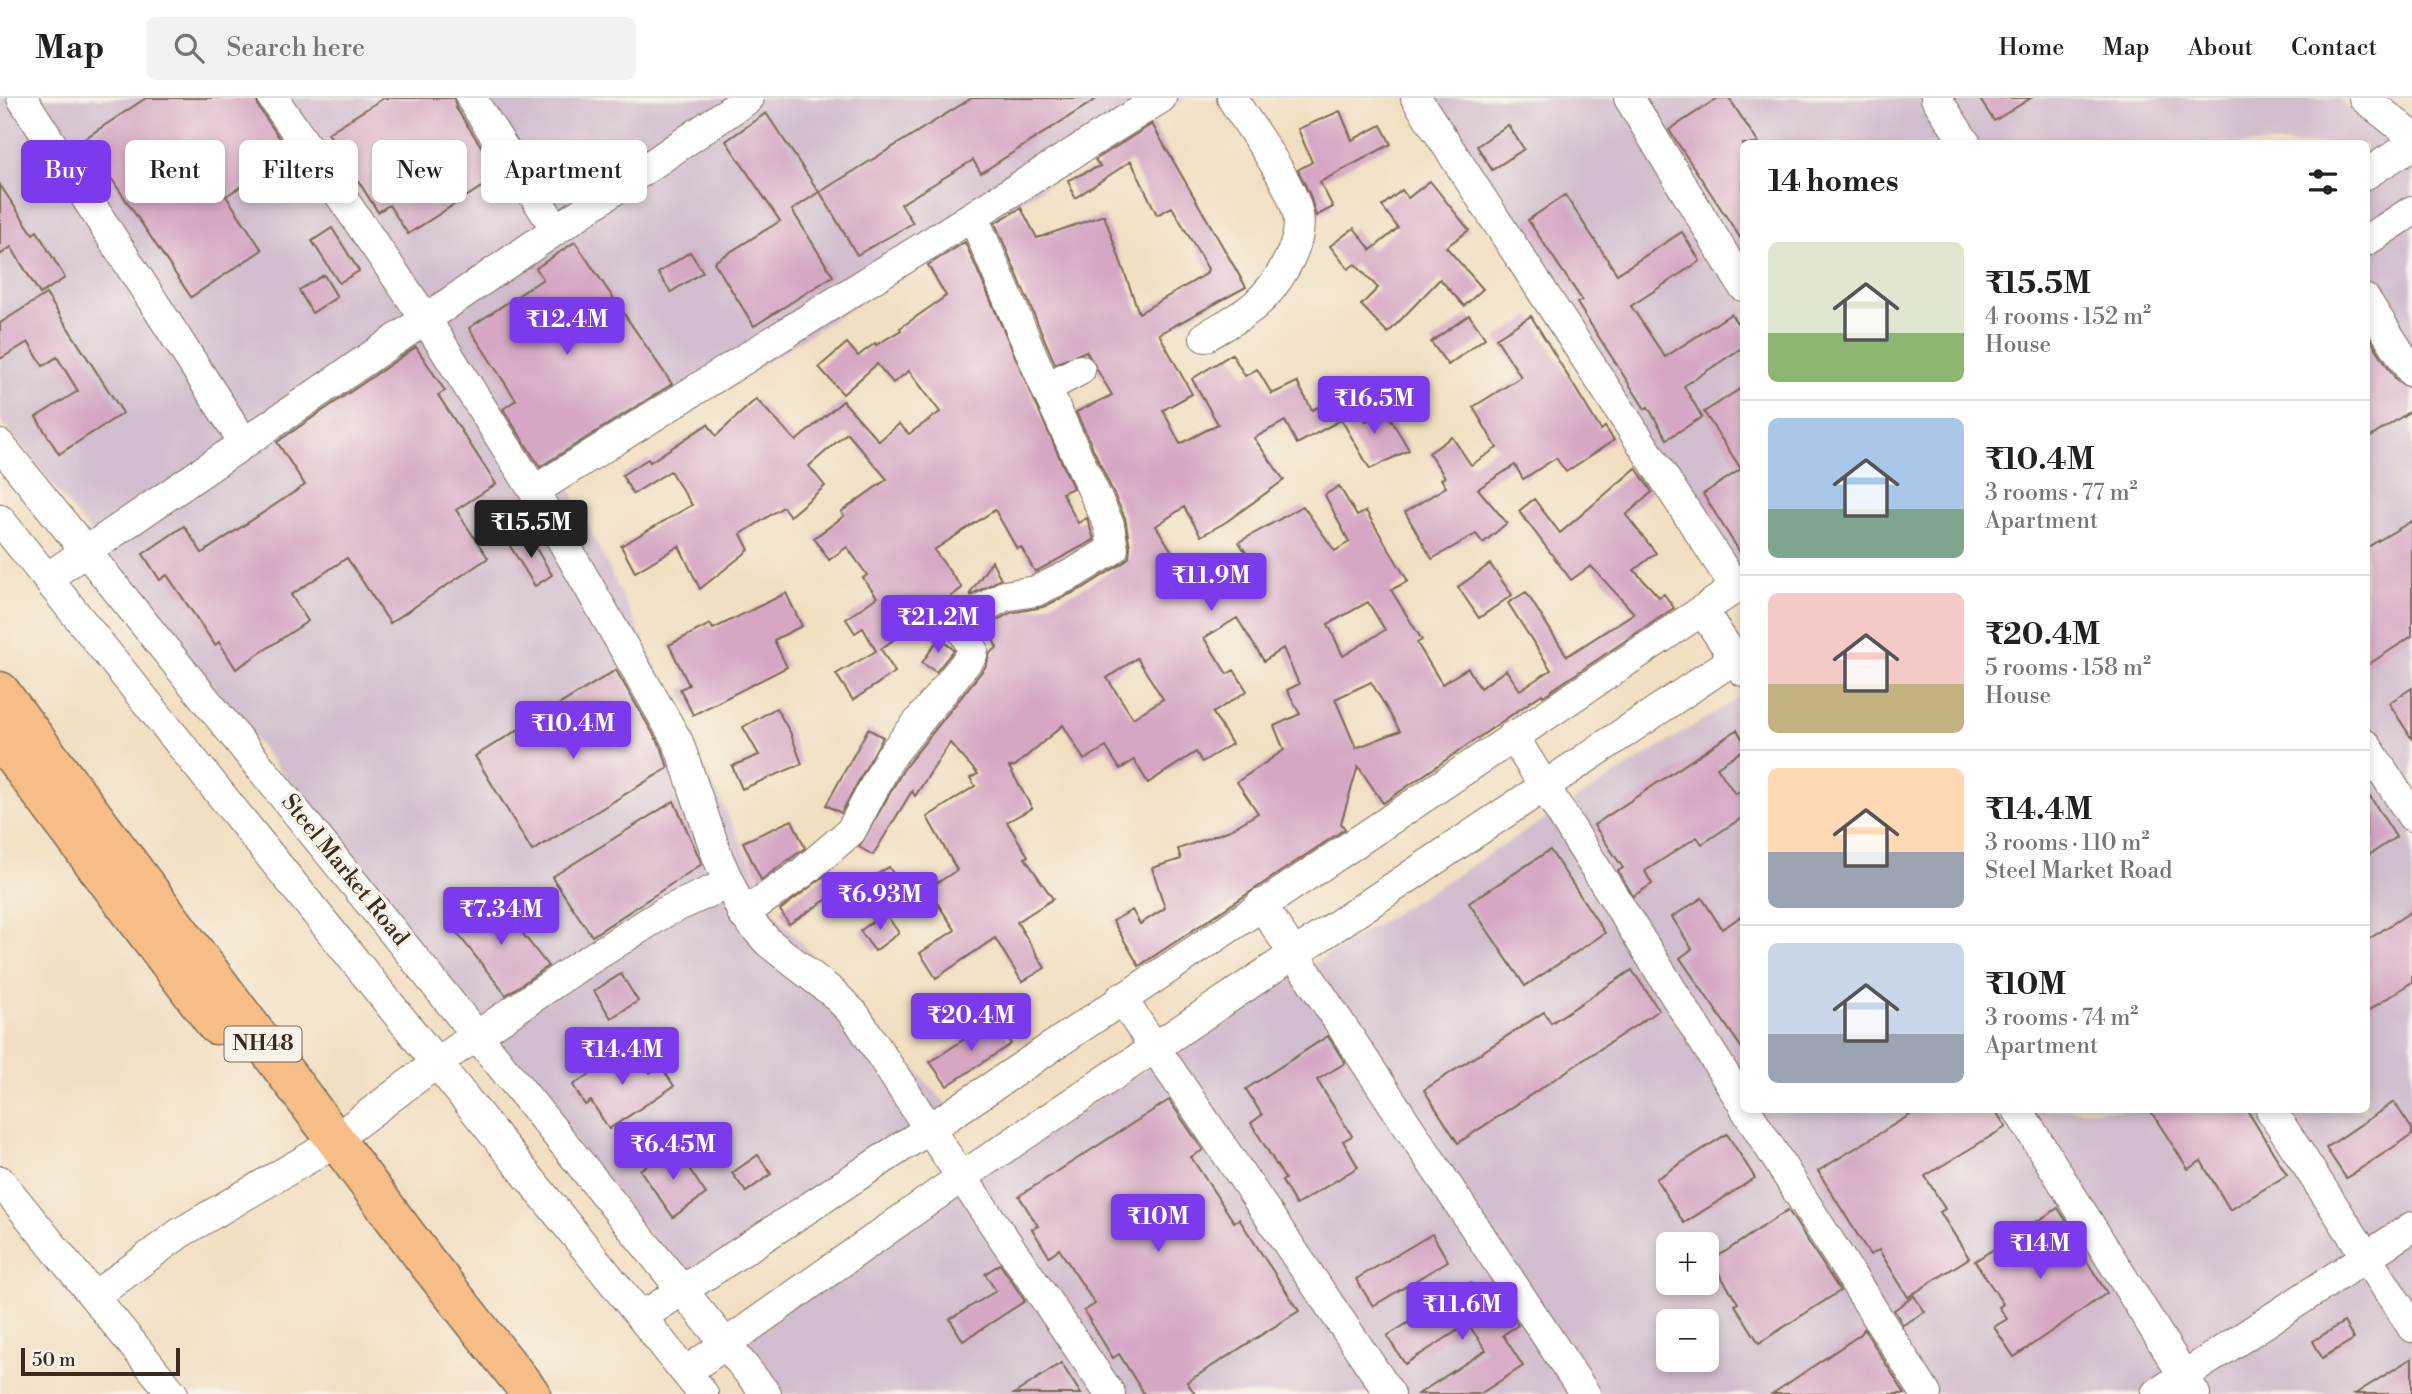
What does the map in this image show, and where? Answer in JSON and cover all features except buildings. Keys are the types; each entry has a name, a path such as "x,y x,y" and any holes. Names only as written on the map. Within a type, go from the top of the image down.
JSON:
{"highway":[{"name":"NH48","path":"0,691 498,1394"},
{"name":"NH48","path":"0,739 324,1147 531,1394"}],"street":[{"path":"22,98 243,441"},
{"path":"273,98 425,318 534,491 670,725 743,914 769,943 833,993 855,1015 929,1129 1110,1394"},
{"path":"471,98 556,229"},
{"path":"47,578 243,441 749,98"},
{"path":"534,491 1161,98"},
{"path":"1205,337 1245,313 1271,287 1297,242 1299,224 1294,201 1232,98"},
{"path":"643,1316 929,1129 1740,585 1416,98"},
{"path":"1629,98 1740,281"},
{"path":"1936,98 1963,140"},
{"path":"2364,98 2412,136"},
{"path":"2370,171 2412,145"},
{"path":"2370,239 2412,211"},
{"path":"743,914 802,873 851,831 890,757 972,655 973,649 963,630 966,618 1004,596 1037,591 1074,573 1113,548 1109,525 1046,388 973,216"},
{"path":"2370,306 2412,372"},
{"path":"1046,388 1080,370"},
{"name":"Steel Market Road","path":"0,445 685,1289 766,1394"},
{"path":"0,520 695,1383 727,1343 963,1176 1543,787 1740,661 1702,610"},
{"path":"1513,736 1740,1099"},
{"path":"2370,751 2412,816"},
{"path":"95,1296 180,1233 324,1147 438,1062 579,966 665,912 729,883"},
{"path":"1261,904 1584,1394"},
{"path":"1121,998 1390,1394"},
{"path":"1748,1113 1926,1394"},
{"path":"2020,1113 2189,1385"},
{"path":"2273,1113 2412,1327"},
{"path":"0,1181 173,1394"},
{"path":"2156,1394 2189,1385 2366,1257 2412,1227"}],"shaded area":[{"path":"0,98 1186,98 569,486 776,915 960,1119 691,1287 0,419"},
{"path":"1408,98 2337,98 2412,159 2412,1394 775,1394 727,1332 1740,697 1740,1113 2370,1113 2370,140 1740,140 1740,598"}]}
